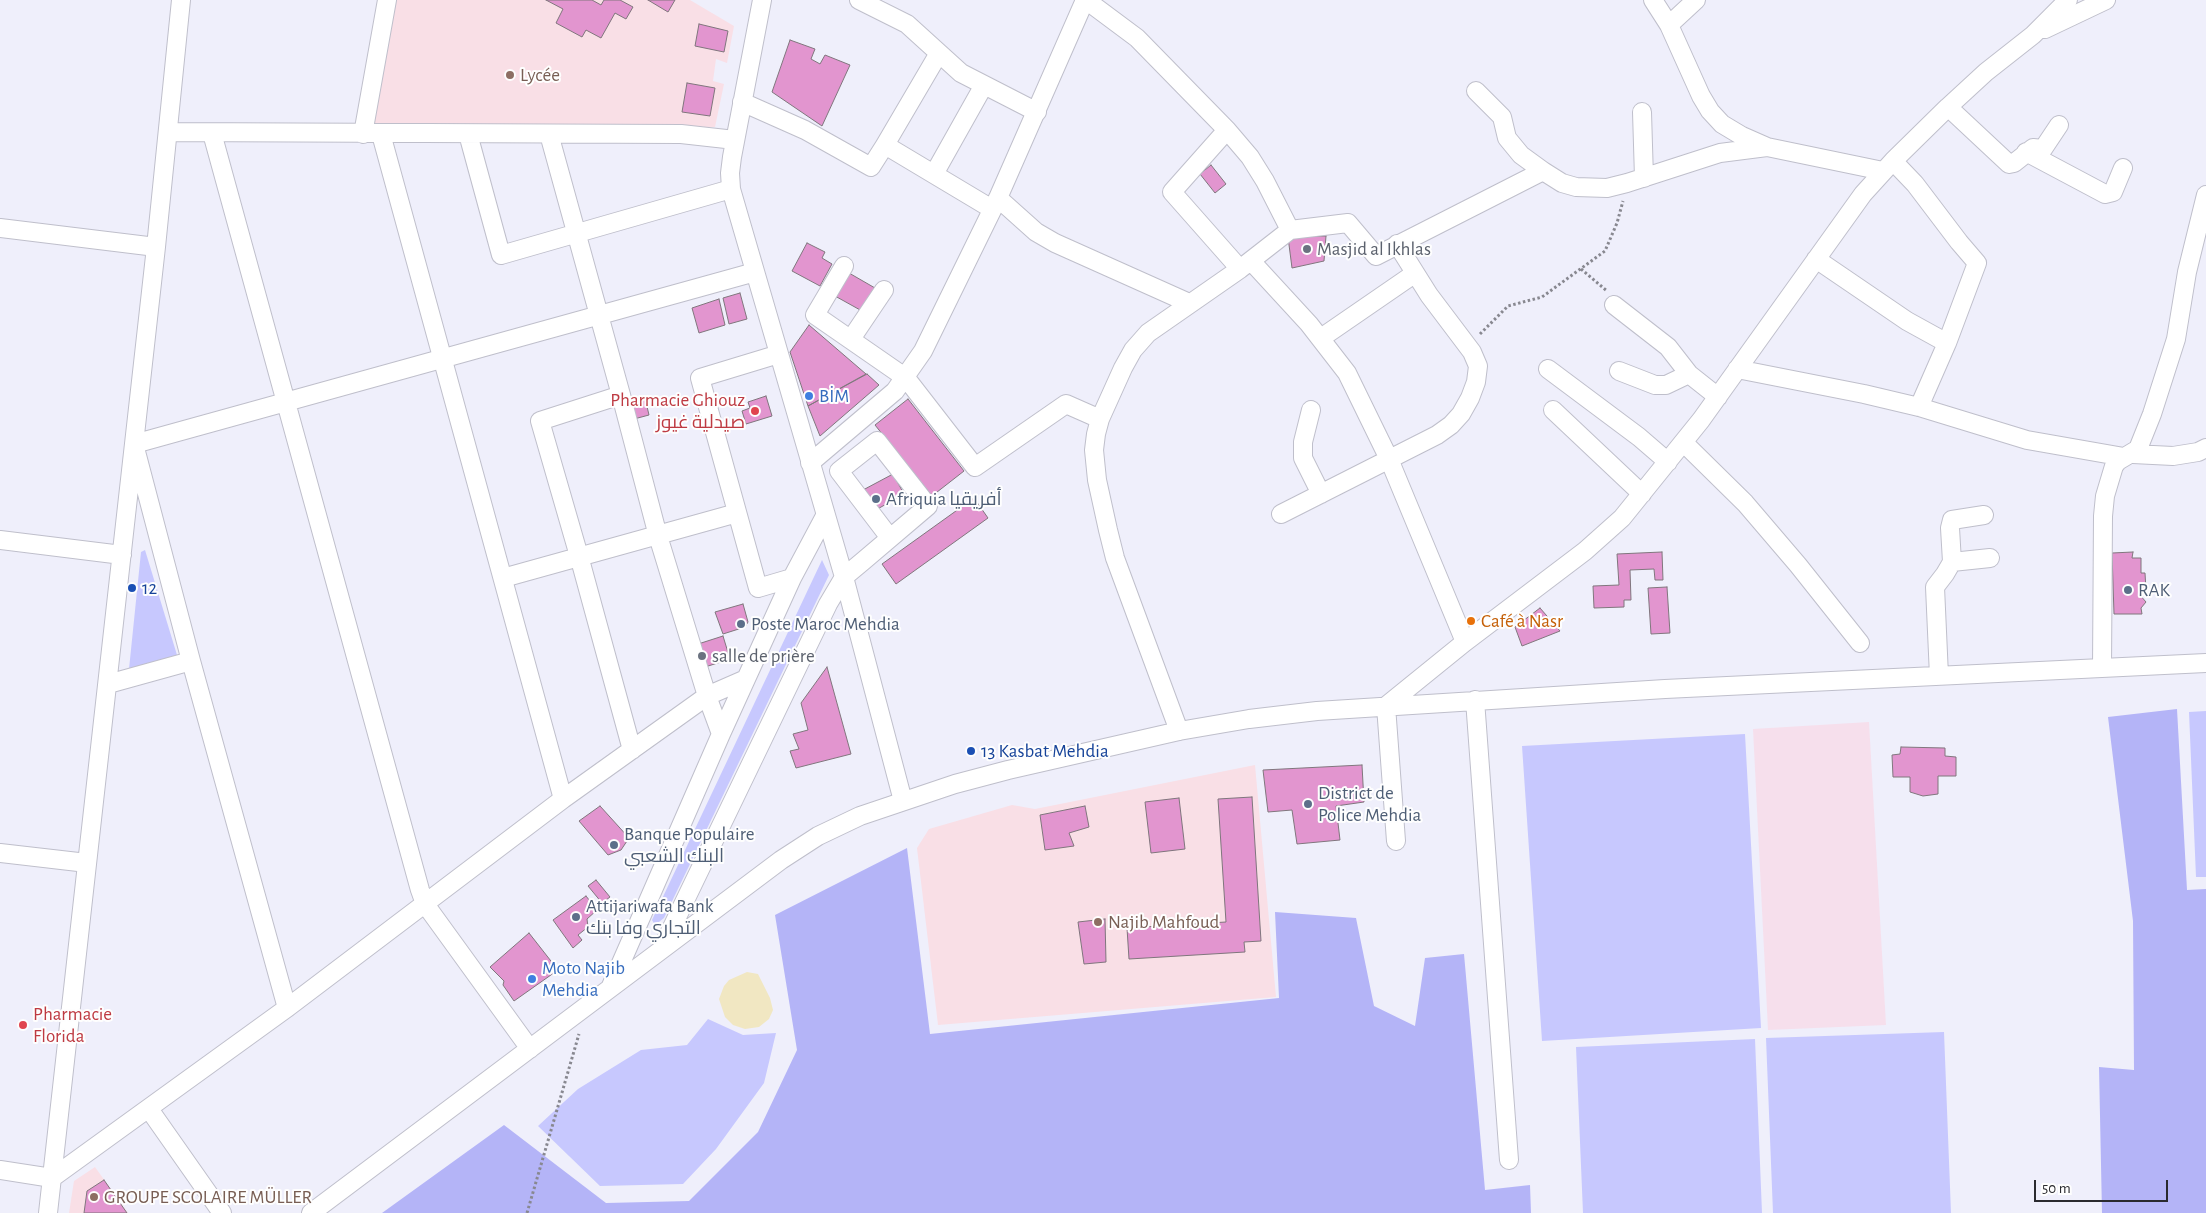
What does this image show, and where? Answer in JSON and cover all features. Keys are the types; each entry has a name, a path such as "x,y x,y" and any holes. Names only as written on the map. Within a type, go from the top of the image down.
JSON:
{"street":[{"path":"48,1213 108,684 181,0"},
{"path":"388,0 372,134 443,359 563,799"},
{"path":"762,0 735,140 730,173 731,189 844,577 903,801"},
{"path":"859,0 907,24 962,73 1037,112"},
{"path":"812,469 895,391 906,378 923,351 995,203 1086,0 1137,38 1227,130 1250,157 1265,181 1290,230"},
{"path":"1653,0 1669,25 1701,96 1710,111 1722,124 1742,136 1767,147 1888,166 1977,263 1947,343 1919,407"},
{"path":"1669,25 1696,0"},
{"path":"1386,706 1465,642 1585,551 1622,518 1684,443 1863,194 1888,166 1948,107 1986,72 2033,35 2068,0"},
{"path":"2033,35 2106,0"},
{"path":"742,102 805,130 871,168 939,53"},
{"path":"934,174 984,85"},
{"path":"1476,91 1502,117 1507,138 1521,155 1562,183 1576,187 1606,188 1720,153 1767,147"},
{"path":"1948,107 2008,164 2014,163 2033,148 2043,149 2059,125"},
{"path":"1636,180 1642,112"},
{"path":"1227,130 1172,192 1245,265 1286,297 1321,338 1347,373 1364,404 1389,459 1465,642"},
{"path":"168,132 681,134 735,140"},
{"path":"212,133 420,890 425,904 530,1049"},
{"path":"468,134 501,255 731,189"},
{"path":"548,134 621,395 658,536 707,696 721,734"},
{"path":"885,145 934,174 995,203 1049,239 1189,303"},
{"path":"2026,152 2105,194 2113,192 2123,168"},
{"path":"1179,731 1116,558 1101,505 1094,450 1100,419 1133,350 1148,333 1245,265 1290,230 1348,223 1376,256 1544,171"},
{"path":"2102,668 2103,516 2106,496 2114,466 2138,449 2142,442 2176,340 2187,272 2206,195"},
{"path":"0,228 156,246"},
{"path":"1281,514 1437,434 1451,425 1461,414 1470,398 1476,382 1478,366 1468,346 1414,274 1397,244"},
{"path":"1816,259 1907,321 1947,343"},
{"path":"844,266 814,315 906,378 975,467 1066,404 1100,419"},
{"path":"134,444 755,272"},
{"path":"1321,338 1414,274"},
{"path":"851,339 884,290"},
{"path":"1614,305 1668,347 1689,374 1718,397"},
{"path":"779,354 700,378 758,588 792,578"},
{"path":"1548,368 1639,437 1668,462"},
{"path":"1737,369 1919,407 2027,440 2129,455 2173,456 2198,452 2206,448"},
{"path":"1619,371 1655,385 1666,385 1689,374"},
{"path":"621,395 540,421 632,750"},
{"path":"1311,410 1303,442 1303,458 1321,494"},
{"path":"1553,410 1642,494"},
{"path":"663,947 828,604 844,577 928,506 877,441 838,471 812,469"},
{"path":"1684,443 1745,503 1798,565 1860,643"},
{"path":"134,444 191,661 288,1008"},
{"path":"838,471 890,538"},
{"path":"503,578 737,513"},
{"path":"1939,676 1935,587 1946,574 1952,562 1950,528 1952,520 1984,515"},
{"path":"610,990 721,734 792,578 825,516"},
{"path":"0,540 122,554"},
{"path":"1952,562 1990,558"},
{"path":"108,684 191,661"},
{"path":"311,1213 610,990 663,947 766,870 818,836 860,816 903,801 1008,770 1179,731 1249,718 1475,700 2206,662"},
{"path":"0,1170 52,1178 288,1008 563,799 707,696 746,679"},
{"path":"1475,700 1509,1160"},
{"path":"1386,706 1396,841"},
{"path":"0,853 87,863"},
{"path":"149,1109 222,1213"}],"path":[{"path":"1468,346 1508,306 1542,297 1605,251 1636,180"},
{"path":"1581,269 1605,289 1614,305"},
{"path":"527,1213 586,1007"}],"shaded area":[{"path":"396,0 690,0 734,26 727,63 716,59 713,81 724,84 715,127 374,123"},
{"path":"145,550 177,655 129,669 141,552"},
{"path":"822,560 829,575 664,918 655,925 652,920"},
{"path":"2177,709 2187,890 2206,889 2206,1213 2102,1213 2099,1067 2134,1070 2133,921 2108,717"},
{"path":"2206,711 2206,877 2196,877 2189,712"},
{"path":"1869,722 1886,1025 1768,1030 1753,729"},
{"path":"1745,734 1761,1028 1542,1041 1522,746"},
{"name":"Najib Mahfoud","path":"1255,765 1276,997 938,1025 917,848 929,829 1012,805 1035,809"},
{"path":"907,848 930,1034 1279,998 1275,912 1356,918 1374,1006 1415,1026 1425,958 1464,954 1485,1190 1530,1185 1531,1213 382,1213 504,1125 606,1203 689,1201 758,1132 797,1050 775,915"},
{"path":"708,1019 743,1035 776,1033 764,1083 716,1149 683,1184 600,1186 538,1126 578,1089 641,1050 687,1045"},
{"path":"1944,1032 1951,1213 1773,1213 1766,1038"},
{"path":"1755,1039 1762,1213 1583,1213 1576,1047"},
{"name":"GROUPE SCOLAIRE MÜLLER","path":"95,1167 128,1213 69,1213 74,1181"}],"sand":[{"path":"747,972 758,974 770,998 773,1010 769,1019 759,1027 745,1029 733,1025 725,1017 719,999 724,986 729,980"}],"building":[{"path":"546,0 592,0 601,5 604,0 620,0 633,7 626,19 615,13 601,38 586,30 582,37 556,23 563,9"},
{"path":"648,0 675,0 668,12"},
{"path":"699,24 728,31 724,52 695,46"},
{"path":"790,40 815,49 811,59 820,64 825,55 850,65 822,126 772,92"},
{"path":"687,83 715,88 710,116 682,112"},
{"path":"1211,165 1226,184 1215,193 1200,174"},
{"name":"Masjid al Ikhlas","path":"1326,236 1324,261 1292,268 1288,237"},
{"path":"807,243 825,252 822,258 832,264 820,286 792,271"},
{"path":"849,273 875,288 862,311 835,296"},
{"path":"740,293 747,319 729,324 723,298"},
{"path":"719,299 725,325 699,333 692,308"},
{"path":"809,325 866,374 808,406 790,352"},
{"path":"867,374 879,385 820,436 808,406"},
{"path":"766,396 772,416 746,424 742,411 750,408 748,402"},
{"path":"645,398 649,415 634,419 629,402"},
{"path":"908,399 964,471 932,496 875,425"},
{"path":"893,474 904,494 874,511 863,490"},
{"path":"974,498 988,518 896,584 882,564"},
{"path":"1662,552 1663,580 1655,580 1654,569 1630,570 1631,600 1624,600 1624,607 1594,608 1593,586 1619,585 1617,554"},
{"path":"2133,552 2132,558 2141,558 2141,573 2145,573 2146,590 2141,591 2139,594 2146,602 2141,608 2142,614 2114,614 2112,553"},
{"path":"1667,587 1670,633 1651,634 1648,588"},
{"path":"743,604 748,622 745,627 723,634 715,612"},
{"path":"1540,608 1560,631 1522,646 1515,627"},
{"path":"723,636 730,659 702,668 695,645"},
{"path":"827,667 851,754 796,768 790,751 799,749 793,734 808,730 801,703"},
{"path":"1901,747 1945,748 1945,756 1956,757 1956,776 1938,776 1938,794 1923,796 1910,792 1910,777 1893,777 1892,755 1900,754"},
{"name":"District de Police Mehdia","path":"1362,765 1364,802 1336,806 1340,840 1297,844 1292,810 1268,812 1263,770"},
{"path":"1252,797 1261,941 1244,942 1245,952 1129,959 1127,928 1226,922 1218,799"},
{"path":"1179,798 1185,849 1151,853 1145,802"},
{"path":"600,806 629,838 621,850 608,855 579,821"},
{"path":"1085,806 1089,827 1069,833 1074,846 1045,850 1040,815"},
{"path":"596,880 610,897 602,903 588,886"},
{"path":"586,896 597,910 587,919 588,927 578,935 582,940 573,948 553,920"},
{"path":"1105,919 1106,962 1084,964 1078,922"},
{"path":"529,933 558,970 514,1001 503,985 504,981 490,967"},
{"path":"104,1180 127,1213 84,1213 87,1191"}],"place":[{"name":"Lycée","path":"510,75"},
{"name":"Masjid al Ikhlas","path":"1307,249"},
{"name":"BİM","path":"809,396"},
{"name":"Pharmacie Ghiouz صيدلية غيوز","path":"755,411"},
{"name":"Afriquia أفريقيا","path":"876,499"},
{"name":"12","path":"132,588"},
{"name":"RAK","path":"2128,590"},
{"name":"Café à Nasr","path":"1471,621"},
{"name":"Poste Maroc Mehdia","path":"741,624"},
{"name":"salle de prière","path":"702,656"},
{"name":"13 Kasbat Mehdia","path":"971,751"},
{"name":"District de Police Mehdia","path":"1308,804"},
{"name":"Banque Populaire البنك الشعبي","path":"614,845"},
{"name":"Attijariwafa Bank التجاري وفا بنك","path":"576,917"},
{"name":"Najib Mahfoud","path":"1098,922"},
{"name":"Moto Najib Mehdia","path":"532,979"},
{"name":"Pharmacie Florida","path":"23,1025"},
{"name":"GROUPE SCOLAIRE MÜLLER","path":"94,1197"}]}
